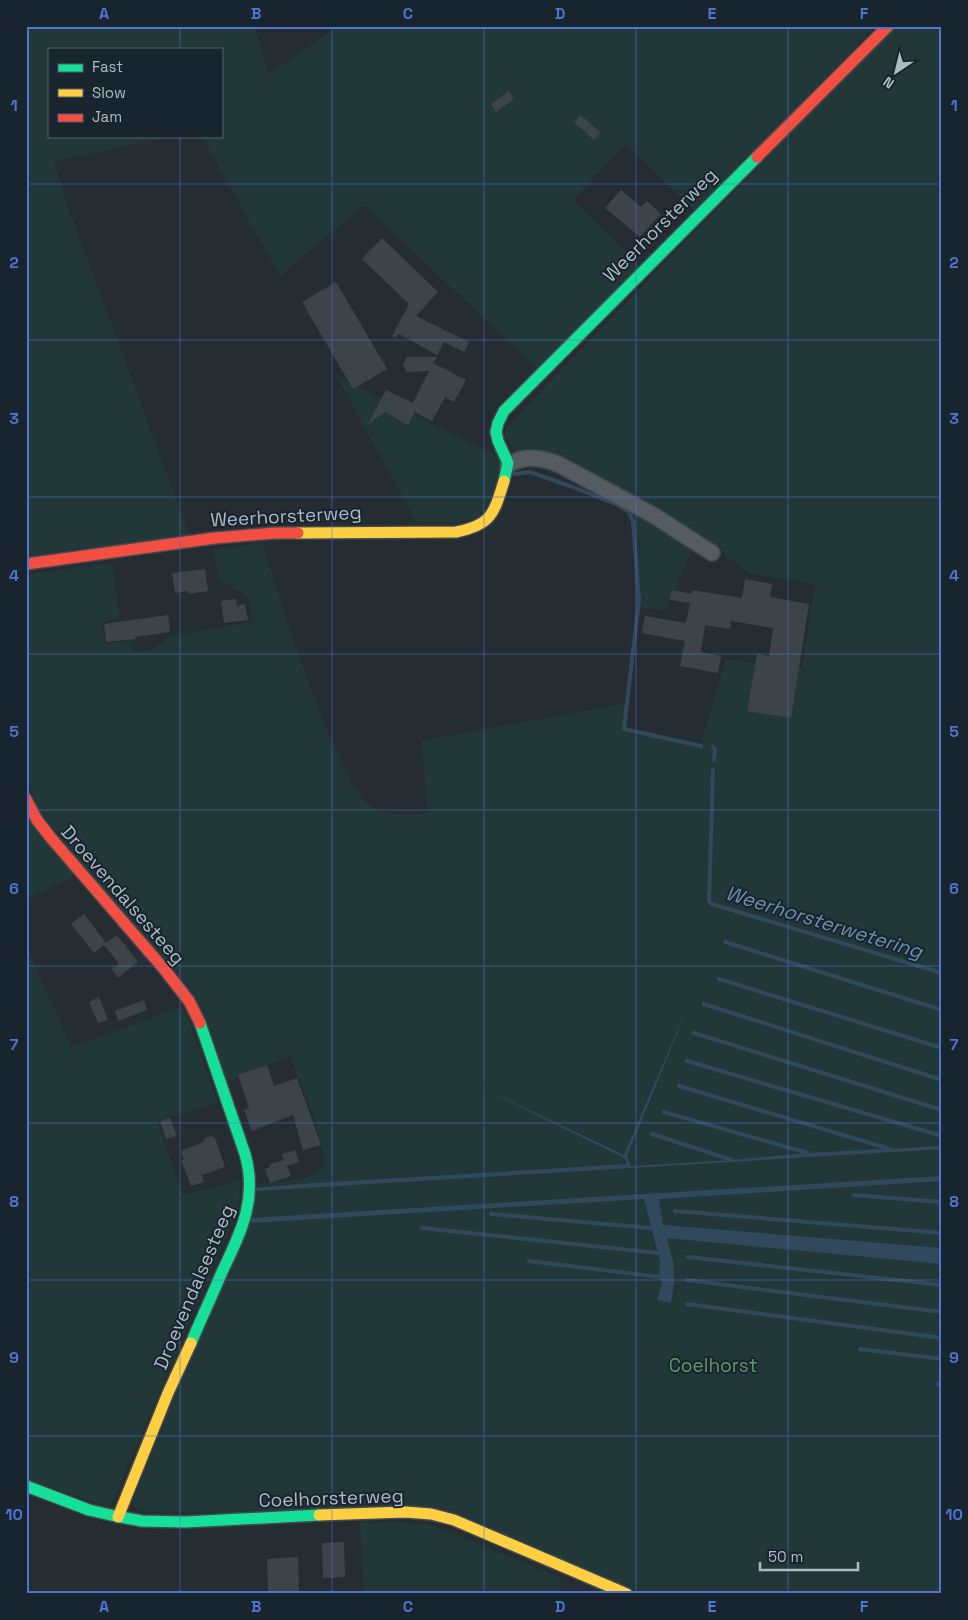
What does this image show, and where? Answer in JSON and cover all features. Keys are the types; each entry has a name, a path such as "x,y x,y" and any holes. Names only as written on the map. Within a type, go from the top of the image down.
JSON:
{"street":[{"name":"Weerhorsterweg","path":"26,564 215,538 275,533 466,530 480,526 494,511 502,491 508,465 495,429 496,423 504,410 888,26"},
{"path":"508,465 516,460 530,457 558,464 653,515 712,553"},
{"name":"Droevendalsesteeg","path":"26,799 37,820 47,833 190,1001 198,1018 245,1154 250,1176 248,1211 242,1229 168,1393 118,1517"},
{"name":"Coelhorsterweg","path":"26,1486 76,1506 118,1517 162,1521 396,1513 431,1514 454,1520 627,1594"}],"green space":[{"path":"26,26 254,26 269,74 339,26 875,26 696,212 626,144 573,200 642,268 539,370 364,205 280,276 203,138 222,138 222,48 48,48 48,138 165,138 54,161 66,201 190,536 26,557"},
{"name":"Coelhorst","path":"894,26 942,26 942,1594 646,1594 446,1512 221,1513 140,1511 134,1507 133,1500 258,1185 306,1178 325,1165 317,1125 290,1056 223,1083 205,1025 38,808 26,775 26,575 112,563 120,619 101,622 105,644 132,641 133,653 151,650 171,636 253,622 249,597 219,579 214,550 262,543 309,683 343,764 356,790 363,799 374,808 388,813 412,815 428,813 421,741 627,703 625,726 627,729 700,746 726,659 802,669 815,584 749,573 684,525 593,475 547,453 535,451 514,453 505,434 507,427 545,387"},
{"path":"336,376 500,458 500,483 478,518 457,522 417,522"},
{"path":"636,512 694,546 665,610 636,607"},
{"path":"26,816 74,876 26,900"},
{"path":"26,945 71,1047 181,1007 189,1021 217,1103 157,1121 183,1195 241,1180 238,1209 111,1505 107,1506 26,1480 26,1395 29,1389 26,1387"},
{"path":"395,1522 427,1524 442,1529 559,1577 561,1580 558,1594 364,1594 360,1523"}],"water":[{"path":"694,992 627,1156 631,1166 808,1153 942,1146 942,1149 255,1191 256,1188 301,1184 627,1164 624,1158 461,1078 624,1155"},
{"path":"942,1176 942,1181 659,1199 663,1225 942,1248 942,1264 667,1238 673,1261 674,1282 671,1303 657,1300 662,1282 659,1277 660,1261 644,1199 248,1223 250,1218"}],"building":[{"path":"509,91 514,99 496,112 491,104"},
{"path":"581,115 601,133 594,140 574,122"},
{"path":"621,190 641,207 647,201 661,214 640,237 605,208"},
{"path":"382,238 438,292 416,316 469,342 464,352 444,342 437,355 399,334 395,338 392,336 409,304 362,259"},
{"path":"336,282 387,369 353,389 302,302"},
{"path":"407,357 437,357 433,363 466,380 454,402 445,397 432,421 415,412 408,425 385,412 368,424 386,390 413,403 429,371 407,372 403,365"},
{"path":"205,569 208,591 189,594 188,591 175,593 172,573"},
{"path":"745,579 772,584 770,597 809,604 791,718 747,711 757,654 769,656 773,628 731,621 730,629 705,625 701,652 721,656 718,673 680,666 685,641 642,633 645,616 686,623 690,603 670,600 672,590 692,594 692,590 742,598"},
{"path":"236,599 237,606 245,604 248,620 224,623 221,601"},
{"path":"168,615 170,632 135,637 135,639 106,642 104,624"},
{"path":"84,914 106,943 117,935 138,962 118,978 111,969 119,964 104,945 94,953 71,924"},
{"path":"99,997 108,1020 98,1023 89,1002"},
{"path":"144,1000 147,1010 118,1021 115,1011"},
{"path":"267,1065 274,1086 297,1078 321,1145 303,1150 293,1115 252,1131 244,1110 249,1108 238,1075"},
{"path":"170,1118 177,1136 166,1139 160,1121"},
{"path":"211,1136 215,1138 225,1167 202,1175 204,1182 191,1186 181,1160 184,1160 181,1151 202,1143 205,1138"},
{"path":"295,1150 299,1162 287,1166 291,1176 270,1183 265,1169 270,1167 270,1164 284,1160 282,1154"},
{"path":"344,1542 345,1577 323,1578 322,1543"},
{"path":"298,1557 299,1594 268,1594 267,1559"}],"waterway":[{"name":"Weerhorsterwetering","path":"514,474 530,472 618,505 629,512 633,521 639,600 624,729 701,746"},
{"name":"Weerhorsterwetering","path":"713,747 715,750 714,760"},
{"name":"Weerhorsterwetering","path":"713,770 709,901 712,904 942,973"},
{"path":"725,942 942,1010"},
{"path":"719,979 942,1048"},
{"path":"704,1004 942,1080"},
{"path":"694,1033 942,1110"},
{"path":"687,1061 942,1136"},
{"path":"679,1086 890,1149"},
{"path":"664,1112 808,1153"},
{"path":"652,1134 732,1160"},
{"path":"854,1195 942,1202"},
{"path":"675,1211 942,1233"},
{"path":"491,1214 651,1228"},
{"path":"422,1228 658,1253"},
{"path":"688,1257 942,1285"},
{"path":"529,1261 659,1277"},
{"path":"687,1280 942,1312"},
{"path":"687,1304 942,1338"},
{"path":"860,1349 942,1359"},
{"path":"937,1384 942,1385"}],"traffic: fast":[{"path":"504,481 508,463 496,432 504,411 757,157"},
{"path":"191,1343 241,1229 246,1215 250,1186 245,1154 200,1023"},
{"path":"26,1486 89,1510 142,1521 185,1522 319,1515"}],"traffic: slow":[{"path":"298,533 456,532 468,529 477,526 490,516 504,481"},
{"path":"118,1517 168,1393 191,1343"},
{"path":"319,1515 405,1512 431,1514 454,1520 627,1594"}],"traffic: jam":[{"path":"757,157 888,26"},
{"path":"26,564 215,538 298,533"},
{"path":"26,799 37,820 51,838 164,969 189,1001 200,1023"}]}
